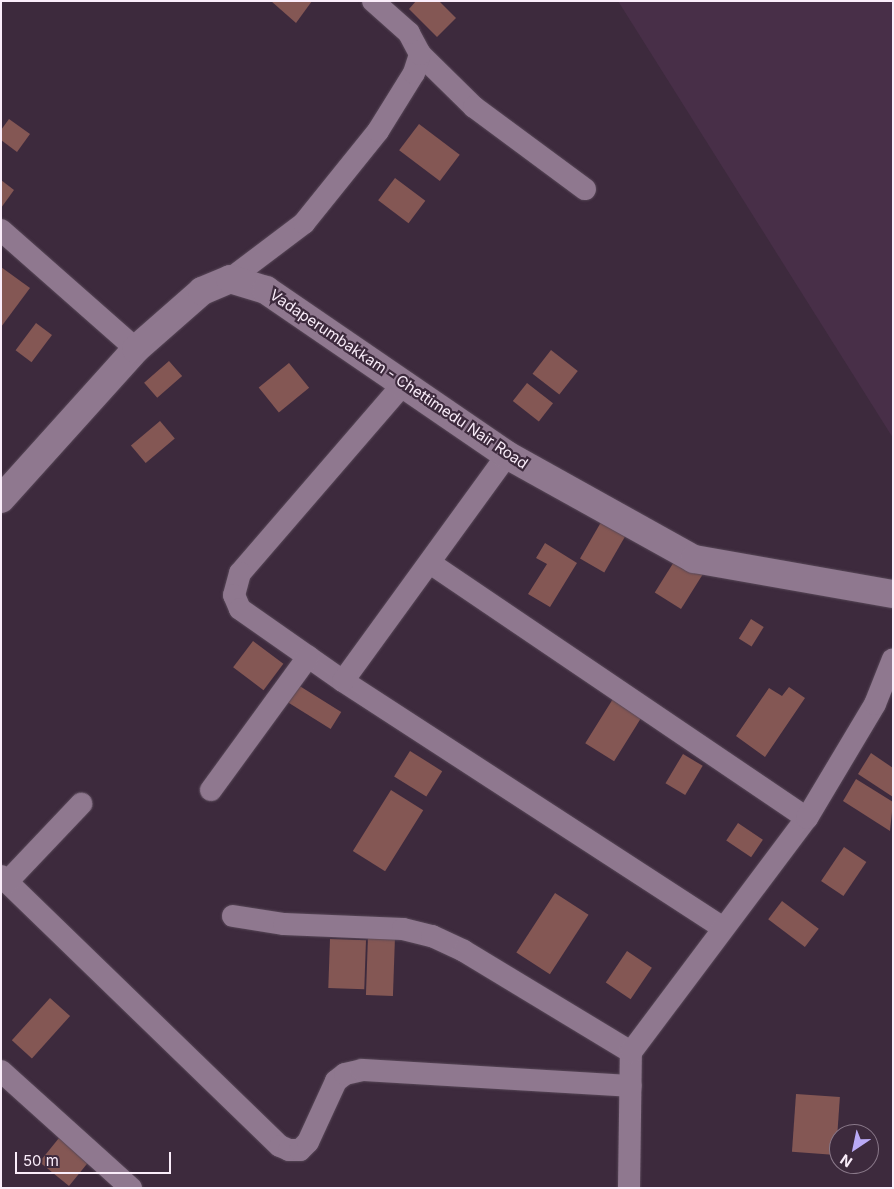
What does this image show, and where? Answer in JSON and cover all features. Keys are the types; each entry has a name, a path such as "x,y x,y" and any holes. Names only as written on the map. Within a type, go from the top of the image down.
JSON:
{"street":[{"path":"373,1 409,33 420,54 474,107 585,189"},
{"path":"1,499 136,349 202,291 230,279 304,223 378,131 414,73 420,54"},
{"path":"1,230 136,349"},
{"name":"Vadaperumbakkam - Chettimedu Nair Road","path":"230,279 266,290 405,382 507,454 694,559 893,594"},
{"path":"405,382 240,573 234,595 240,609 343,681 722,927"},
{"path":"343,681 507,454"},
{"path":"430,563 807,818"},
{"path":"211,790 308,657"},
{"path":"629,1188 631,1052 722,927 807,818 874,704 893,659"},
{"path":"81,804 4,878 280,1146 289,1150 300,1150 308,1142 336,1081 345,1074 362,1070 630,1086"},
{"path":"233,916 284,924 403,929 432,936 464,951 631,1052"},
{"path":"1,1071 131,1188"}],"shaded area":[{"path":"618,1 893,1 893,438"}],"building":[{"path":"271,1 312,1 296,23"},
{"path":"416,1 439,1 456,18 437,37 409,9"},
{"path":"9,119 30,134 17,152 1,140 1,130"},
{"path":"419,124 460,155 440,181 399,150"},
{"path":"395,178 425,201 408,223 378,200"},
{"path":"1,180 14,190 1,208"},
{"path":"1,267 30,288 1,327"},
{"path":"36,323 52,335 32,362 16,350"},
{"path":"551,350 578,371 559,395 533,374"},
{"path":"169,361 182,376 157,398 144,383"},
{"path":"289,363 309,388 279,412 259,388"},
{"path":"527,383 553,403 539,421 513,401"},
{"path":"160,421 175,439 146,463 131,445"},
{"path":"604,517 628,531 604,573 580,559"},
{"path":"545,543 577,563 550,607 528,594 547,564 536,558"},
{"path":"677,557 703,573 681,609 655,593"},
{"path":"751,619 764,627 752,646 739,639"},
{"path":"253,641 283,664 263,690 233,667"},
{"path":"298,685 341,712 331,729 287,702"},
{"path":"789,687 805,698 765,757 736,736 769,688 782,696"},
{"path":"616,694 645,712 614,761 585,743"},
{"path":"410,751 442,771 426,797 394,776"},
{"path":"871,753 893,768 893,797 858,774"},
{"path":"683,754 703,766 685,795 665,783"},
{"path":"856,779 893,802 890,831 843,801"},
{"path":"391,790 423,810 385,871 353,851"},
{"path":"738,823 763,840 751,857 726,840"},
{"path":"844,847 866,862 843,896 821,881"},
{"path":"555,893 589,915 550,974 516,953"},
{"path":"782,901 819,929 805,947 768,919"},
{"path":"368,936 395,937 393,996 366,995"},
{"path":"330,939 366,940 364,989 328,988"},
{"path":"627,951 652,968 631,999 606,983"},
{"path":"50,998 70,1016 32,1058 12,1040"},
{"path":"796,1094 840,1097 838,1124 829,1124 829,1154 792,1152"},
{"path":"59,1138 89,1162 69,1186 39,1162"}]}
